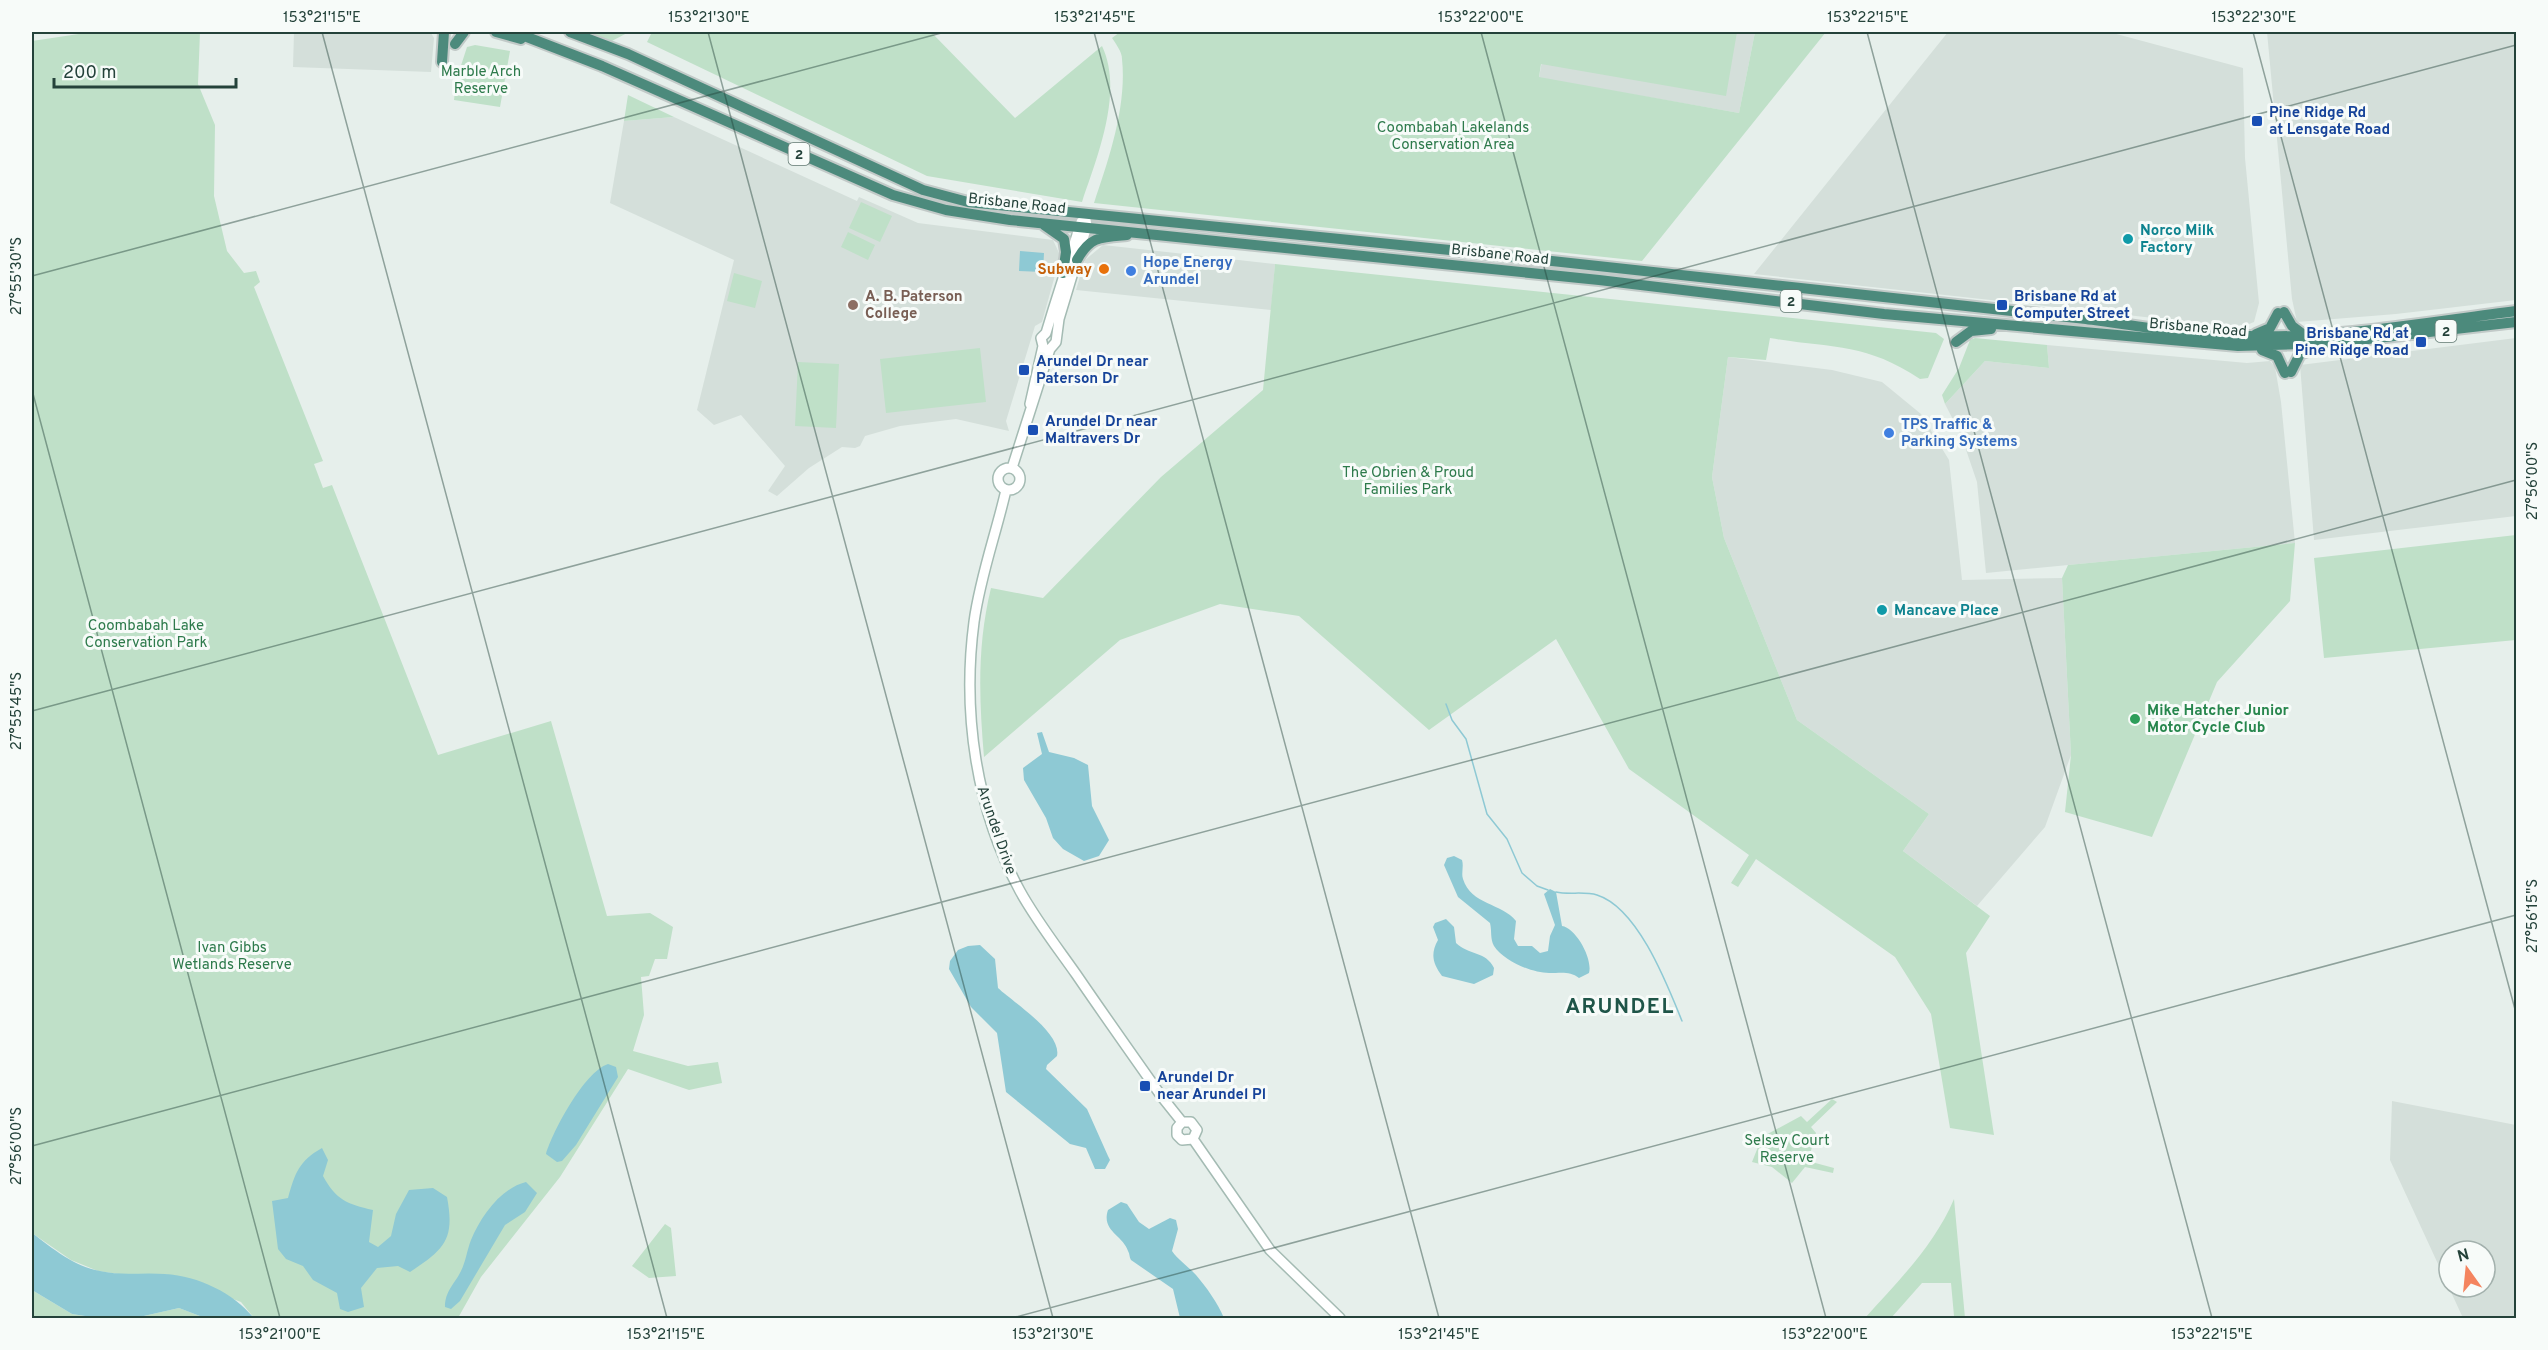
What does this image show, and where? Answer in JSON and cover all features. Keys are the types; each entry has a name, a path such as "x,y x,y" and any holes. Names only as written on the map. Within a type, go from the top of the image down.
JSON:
{"highway":[{"path":"442,62 444,32"},
{"path":"455,44 464,32"},
{"path":"496,32 576,55"},
{"name":"Brisbane Road","path":"514,32 576,55 893,195 946,210 1010,220 1031,220 1149,232 1539,273 1884,314 2042,328 2252,342 2333,344 2517,322"},
{"name":"Brisbane Road","path":"570,32 628,54 923,190 968,202 1526,258 2086,319 2252,342 2517,311"},
{"path":"1031,220 1050,227 1064,239 1066,252 1064,281"},
{"path":"1077,260 1085,245 1092,241 1149,232"},
{"path":"2304,335 2281,313 2270,328 2252,342 2277,356 2288,373 2302,353 2333,344"},
{"path":"1956,342 1977,329 2042,328"}],"main road":[{"path":"1012,468 1030,409 1030,392 1047,347 1056,342 1064,281 1077,260 1085,214"},
{"path":"1047,347 1041,338 1046,333 1083,226"},
{"path":"1046,333 1056,336"},
{"path":"1007,468 1012,468 1019,473 1020,480 1017,487 1006,490 1001,487 998,475 1007,468"},
{"name":"Arundel Drive","path":"1006,490 982,579 970,663 972,737 989,816 1010,869 1034,915 1182,1122"},
{"path":"1182,1122 1191,1122 1197,1131 1193,1139 1182,1140 1178,1135 1177,1128 1182,1122"},
{"path":"1193,1139 1270,1250 1340,1318"}],"shaded area":[{"path":"294,32 431,33 434,38 431,72 293,67"},
{"path":"1547,32 1755,32 1739,113 1539,78"},
{"path":"1948,32 2109,32 2243,68 2245,158 2259,303 2254,322 2244,326 2208,324 1754,274"},
{"path":"2267,32 2516,32 2516,300 2396,314 2297,322 2292,299"},
{"name":"A. B. Paterson College","path":"674,117 857,201 859,197 918,223 1053,240 1059,253 1057,268 1042,322 1035,326 1006,421 1009,431 956,419 900,426 865,436 860,446 855,448 842,447 809,468 777,496 768,491 785,466 741,415 714,425 697,410 734,260 610,203 624,121"},
{"path":"1103,245 1275,264 1271,310 1076,290 1085,260"},
{"path":"2516,338 2516,516 2314,540 2300,365"},
{"path":"2047,345 2247,363 2270,361 2275,367 2281,402 2295,543 1986,573 1977,482 1961,435 1945,404 1985,361 2049,368"},
{"path":"1728,357 1832,370 1882,382 1921,414 1949,460 1962,580 2062,578 2071,755 2045,827 1977,906 1903,851 1929,814 1797,720 1724,538 1712,477"},
{"path":"2392,1101 2516,1125 2516,1318 2463,1318 2454,1299 2497,1299 2497,1239 2437,1239 2437,1262 2390,1160"}],"green space":[{"path":"92,32 200,32 198,84 215,125 214,196 227,251 244,273 256,271 260,282 254,287 323,461 314,464 323,488 332,485 438,755 551,721 607,916 650,913 673,927 667,959 655,959 649,976 641,977 644,1015 633,1051 688,1066 718,1062 722,1083 689,1090 628,1069 560,1177 481,1277 458,1318 254,1318 241,1302 165,1274 132,1276 98,1271 71,1260 32,1233 32,41"},
{"path":"587,32 629,32 608,43"},
{"path":"652,32 931,32 1015,118 1102,46 1108,64 1110,83 1106,124 1082,202 927,176 647,42"},
{"name":"Coombabah Lakelands Conservation Area","path":"1120,32 1737,32 1726,96 1541,64 1539,77 1739,113 1755,32 1826,32 1642,261 1094,203 1116,132 1122,95 1122,59 1112,38"},
{"name":"Marble Arch Reserve","path":"475,45 510,51 500,107 454,100 456,81 467,47"},
{"path":"628,95 674,117 624,121"},
{"path":"861,202 892,216 880,242 849,228"},
{"path":"848,232 875,245 868,260 841,247"},
{"name":"The Obrien & Proud Families Park","path":"1275,264 1936,333 1944,339 1928,378 1920,379 1900,367 1865,353 1770,338 1766,360 1728,357 1712,477 1724,538 1797,720 1929,814 1903,851 1990,916 1966,953 1994,1135 1950,1128 1931,1014 1895,957 1756,859 1738,887 1731,883 1749,855 1629,769 1556,639 1429,730 1299,616 1220,604 1120,640 984,757 980,672 983,630 991,588 1043,598 1161,477 1263,390"},
{"path":"734,273 762,281 755,308 727,301"},
{"path":"1975,338 2047,345 2049,368 1985,361 1945,404 1942,395 1959,368 1970,340"},
{"path":"980,348 986,402 886,413 880,359"},
{"path":"798,362 839,364 836,428 795,426"},
{"path":"2516,535 2516,640 2324,658 2314,558"},
{"name":"Mike Hatcher Junior Motor Cycle Club","path":"2295,543 2290,601 2217,682 2152,837 2065,812 2071,755 2062,578 2068,565"},
{"name":"Selsey Court Reserve","path":"1832,1099 1837,1102 1811,1127 1816,1133 1808,1161 1834,1168 1833,1173 1805,1167 1792,1183 1772,1167 1752,1162 1762,1137 1801,1116 1807,1122"},
{"path":"1954,1199 1965,1318 1952,1318 1954,1316 1951,1283 1922,1283 1891,1318 1865,1318 1926,1248"},
{"path":"665,1224 671,1228 676,1276 649,1278 632,1266"},
{"path":"32,1290 72,1314 98,1318 32,1318"},
{"path":"179,1308 205,1318 135,1318"}],"water":[{"path":"1020,251 1044,253 1043,272 1019,271"},
{"path":"1042,732 1049,752 1074,758 1088,765 1092,806 1109,840 1099,856 1084,861 1063,849 1053,838 1046,818 1024,780 1023,768 1042,754 1037,733"},
{"path":"1454,856 1462,860 1462,874 1467,888 1480,899 1503,910 1516,921 1514,939 1518,946 1532,946 1540,953 1548,951 1550,936 1555,925 1544,894 1550,889 1556,892 1562,926 1578,938 1586,953 1590,967 1589,973 1579,978 1569,973 1535,971 1504,957 1494,946 1490,923 1458,897 1444,865 1447,858"},
{"path":"1446,919 1454,927 1456,943 1491,963 1494,968 1493,975 1474,984 1442,976 1434,959 1434,950 1438,940 1433,927 1435,923"},
{"path":"980,945 995,959 998,988 1035,1019 1052,1038 1057,1047 1057,1056 1047,1065 1046,1069 1087,1109 1110,1160 1105,1169 1095,1169 1086,1148 1070,1144 1006,1092 997,1033 971,1007 949,969 950,961 958,950"},
{"path":"608,1064 616,1067 618,1077 576,1145 562,1161 557,1162 546,1154 555,1131 589,1078"},
{"path":"322,1148 328,1160 323,1176 333,1191 349,1203 373,1210 369,1242 378,1247 391,1236 396,1214 409,1190 433,1188 447,1197 450,1223 445,1242 439,1249 410,1272 398,1266 377,1268 361,1288 364,1307 348,1312 340,1309 337,1293 313,1280 303,1266 286,1259 278,1249 272,1201 288,1198 299,1168"},
{"path":"526,1182 537,1193 525,1212 505,1225 460,1301 451,1309 445,1307 448,1292 461,1271 471,1240 480,1222 493,1204 508,1190"},
{"path":"1121,1202 1127,1204 1139,1222 1149,1229 1170,1218 1176,1220 1178,1229 1172,1251 1204,1285 1224,1318 1180,1318 1173,1289 1131,1260 1129,1252 1107,1223 1108,1210"},
{"path":"32,1233 64,1256 91,1269 116,1273 178,1275 203,1282 236,1301 254,1318 205,1318 179,1308 135,1318 98,1318 72,1314 32,1290"}],"waterway":[{"path":"1446,704 1452,720 1466,739 1487,814 1507,839 1522,873 1537,886 1548,890"},
{"path":"1556,892 1597,895 1612,903 1625,915 1649,949 1682,1021"}],"place":[{"name":"Pine Ridge Rd at Lensgate Road","path":"2257,121"},
{"name":"Norco Milk Factory","path":"2128,239"},
{"name":"Subway","path":"1104,269"},
{"name":"Hope Energy Arundel","path":"1131,271"},
{"name":"A. B. Paterson College","path":"853,305"},
{"name":"Brisbane Rd at Computer Street","path":"2002,305"},
{"name":"Brisbane Rd at Pine Ridge Road","path":"2421,342"},
{"name":"Arundel Dr near Paterson Dr","path":"1024,370"},
{"name":"Arundel Dr near Maltravers Dr","path":"1033,430"},
{"name":"TPS Traffic & Parking Systems","path":"1889,433"},
{"name":"Mancave Place","path":"1882,610"},
{"name":"Mike Hatcher Junior Motor Cycle Club","path":"2135,719"},
{"name":"Arundel Dr near Arundel Pl","path":"1145,1086"}],"district":[{"name":"ARUNDEL","path":"1620,1006"}],"park label":[{"name":"Coombabah Lake Conservation Park","path":"146,634"},
{"name":"Ivan Gibbs Wetlands Reserve","path":"232,956"}]}
